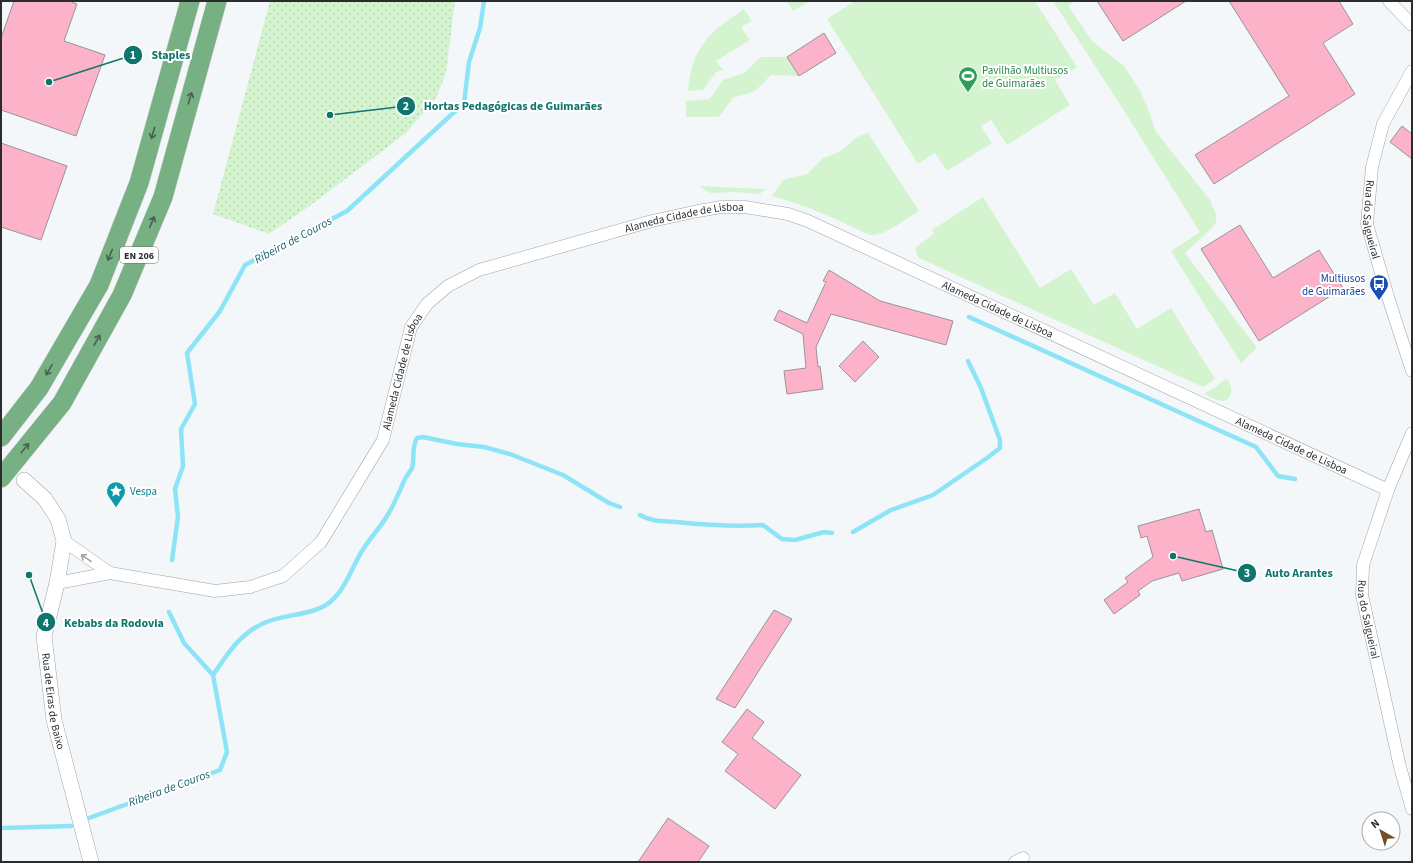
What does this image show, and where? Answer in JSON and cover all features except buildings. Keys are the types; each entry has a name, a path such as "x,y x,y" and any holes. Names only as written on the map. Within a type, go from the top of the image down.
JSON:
{"highway":[{"name":"EN 206","path":"1,438 39,388 98,285 139,183 190,1"},
{"name":"EN 206","path":"1,478 62,403 122,295 163,197 217,1"}],"street":[{"path":"1389,1 1412,25"},
{"name":"Rua do Salgueiral","path":"1412,71 1382,124 1372,167 1367,224 1388,297 1412,371"},
{"name":"Alameda Cidade de Lisboa","path":"57,583 110,573 215,591 250,587 283,576 321,542 383,440 411,327 427,304 448,286 479,270 652,221 698,210 721,207 745,207 771,210 808,221 1388,490"},
{"name":"Rua do Salgueiral","path":"1412,433 1388,490 1363,565 1362,595 1400,767 1412,809"},
{"name":"Rua de Eiras de Baixo","path":"24,480 45,499 58,519 64,541 57,583 44,636 54,720 91,862"},
{"name":"Alameda Cidade de Lisboa","path":"64,541 110,573"}],"green space":[{"path":"270,1 455,1 446,73 436,98 406,133 311,205 269,234 213,214"},
{"path":"787,1 810,1 793,11"},
{"name":"Pavilhão Multiusos de Guimarães","path":"855,1 1035,1 1077,67 1055,80 1070,105 1007,145 991,120 981,126 992,143 947,171 935,153 918,164 827,19"},
{"path":"1053,1 1075,1 1068,6 1093,42 1124,66 1140,91 1156,132 1210,200 1216,214 1216,222 1211,229 1185,253 1257,348 1241,363 1171,251 1200,232"},
{"path":"744,9 752,21 741,27 750,40 716,61 723,70 716,72 703,90 688,91 694,63 704,42 721,26"},
{"path":"761,57 787,57 799,76 771,75 755,91 733,98 719,117 686,117 686,101 710,99 723,80 744,73"},
{"path":"868,133 919,211 889,230 876,235 870,235 810,208 772,196 783,180 807,174 822,159 841,151 857,137"},
{"path":"699,186 765,189 760,194 735,192 711,193"},
{"path":"983,197 1040,288 1071,269 1094,305 1115,293 1137,329 1171,308 1215,379 1203,387 919,258 916,253 916,247 934,234 932,230"},
{"path":"1227,379 1231,392 1229,398 1226,400 1218,400 1204,394"}],"waterway":[{"name":"Ribeira de Couros","path":"172,560 178,517 175,489 183,466 181,429 195,404 187,353 220,311 245,265 347,211 464,103 469,62 480,28 484,1"},
{"path":"969,317 1256,447 1278,476 1295,479"},
{"path":"853,532 891,510 933,495 1000,448 1000,440 981,388 968,361"},
{"path":"213,675 236,643 251,630 269,621 317,609 324,606 335,597 344,585 358,557 390,512 405,479 412,468 414,446 417,438 423,437 457,444 484,447 510,454 563,475 609,503 620,507"},
{"path":"640,515 649,519 662,521 741,526 763,525 782,539 795,540 824,532 832,533"},
{"name":"Ribeira de Couros","path":"89,818 220,770 227,752 213,675 184,643 169,612"},
{"name":"Ribeira de Couros","path":"1,828 71,826"}],"place":[{"name":"Staples","path":"49,82"},
{"name":"Pavilhão Multiusos de Guimarães","path":"968,93"},
{"name":"Hortas Pedagógicas de Guimarães","path":"330,115"},
{"name":"Multiusos de Guimarães","path":"1379,301"},
{"name":"Vespa","path":"116,508"},
{"name":"Auto Arantes","path":"1173,556"},
{"name":"Kebabs da Rodovia","path":"29,575"}]}
